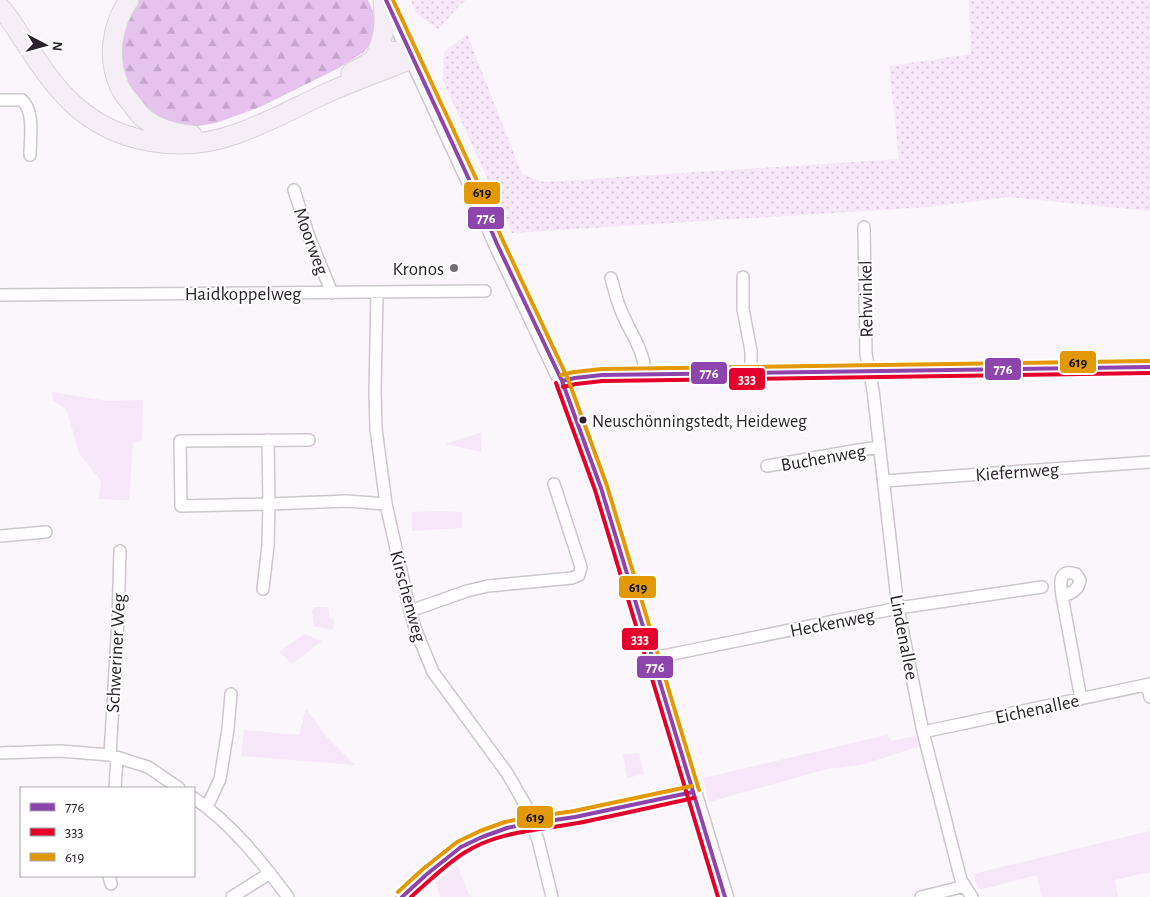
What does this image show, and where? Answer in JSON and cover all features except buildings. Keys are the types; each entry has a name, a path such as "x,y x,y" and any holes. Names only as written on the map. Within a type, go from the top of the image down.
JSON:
{"highway":[{"path":"129,0 115,30 113,45 113,59 119,86 144,118 156,126 176,133 196,136 210,135 240,126 304,97 386,53 394,51 404,53 413,58"},
{"path":"375,58 384,32 385,0"},
{"path":"0,7 47,75 83,112 129,137 159,143 194,144 236,134 331,91 413,58"}],"main road":[{"path":"385,0 562,381 601,488 725,897"}],"street":[{"path":"0,100 22,100 27,105 30,114 30,155"},
{"name":"Moorweg","path":"294,190 308,234 332,293"},
{"name":"Rehwinkel","path":"864,228 866,354 869,370"},
{"path":"743,277 743,309 751,351 751,372"},
{"path":"611,278 620,307 641,352 645,364 645,374"},
{"name":"Haidkoppelweg","path":"0,295 485,291"},
{"name":"Kirschenweg","path":"376,293 376,429 386,504 410,611 433,672 507,773 526,806 538,840 552,897"},
{"path":"562,381 602,375 1150,367"},
{"name":"Lindenallee","path":"869,370 873,390 898,608 923,732 961,880 972,897"},
{"path":"263,588 268,545 268,440"},
{"path":"309,440 180,441 181,506 347,501 386,504"},
{"name":"Buchenweg","path":"767,466 879,447"},
{"name":"Kiefernweg","path":"884,481 1150,462"},
{"path":"410,611 467,591 488,586 572,578 579,575 581,567 554,484"},
{"path":"0,536 46,532"},
{"name":"Schweriner Weg","path":"115,787 114,757 120,551"},
{"name":"Heckenweg","path":"653,658 898,608 1042,587"},
{"path":"1062,596 1081,698"},
{"path":"1149,684 1150,698"},
{"name":"Eichenallee","path":"923,732 1149,684"},
{"path":"207,807 220,779 228,733 231,694"},
{"path":"0,753 60,752 114,757 148,767 178,787"},
{"path":"402,897 461,847 482,837 507,828 583,815 693,792"},
{"path":"195,799 207,807 238,836 288,897"},
{"path":"232,897 270,873"},
{"path":"921,897 965,886"}],"shaded area":[{"path":"411,0 466,0 438,29 415,12"},
{"path":"969,0 1150,0 1150,211 1009,197 928,207 512,233 443,80 444,52 467,34 522,174 544,182 899,159 889,66 971,54"},
{"path":"52,392 107,401 143,400 142,441 133,443 129,500 99,499 101,481 79,453 66,409 53,400"},
{"path":"482,432 481,452 445,444"},
{"path":"412,512 462,512 462,528 412,531"},
{"path":"314,607 328,607 329,617 334,621 333,630 314,626 312,611"},
{"path":"304,634 322,641 292,664 279,652"},
{"path":"306,709 327,737 355,765 241,756 244,730 299,735"},
{"path":"887,735 891,741 921,735 924,745 861,765 827,769 709,802 703,778"},
{"path":"639,753 644,774 627,778 623,754"},
{"path":"1150,831 1150,872 1115,880 1118,897 1042,897 1037,875 979,890 973,874"},
{"path":"457,865 469,895 474,897 440,897 436,883"}],"green space":[{"path":"138,0 368,0 373,11 374,36 364,52 337,69 260,107 216,123 192,127 171,122 148,112 137,100 123,74 120,52 128,12"}],"transit line":[{"name":"776","path":"386,0 497,244 562,381 601,488 725,897"},
{"name":"619","path":"393,0 568,379 607,486 699,790"},
{"name":"619","path":"561,375 602,369 1150,361"},
{"name":"776","path":"562,381 602,375 1150,367"},
{"name":"333","path":"563,387 602,381 1150,373"},
{"name":"333","path":"556,383 595,490 718,897"},
{"name":"619","path":"398,892 457,842 480,831 505,822 574,811 692,786"},
{"name":"776","path":"402,897 461,847 482,837 521,825 575,817 693,792"},
{"name":"333","path":"411,897 464,853 491,840 520,832 578,823 694,798"}],"place":[{"name":"Kronos","path":"454,268"},
{"name":"Neuschönningstedt, Heideweg","path":"583,420"}]}
